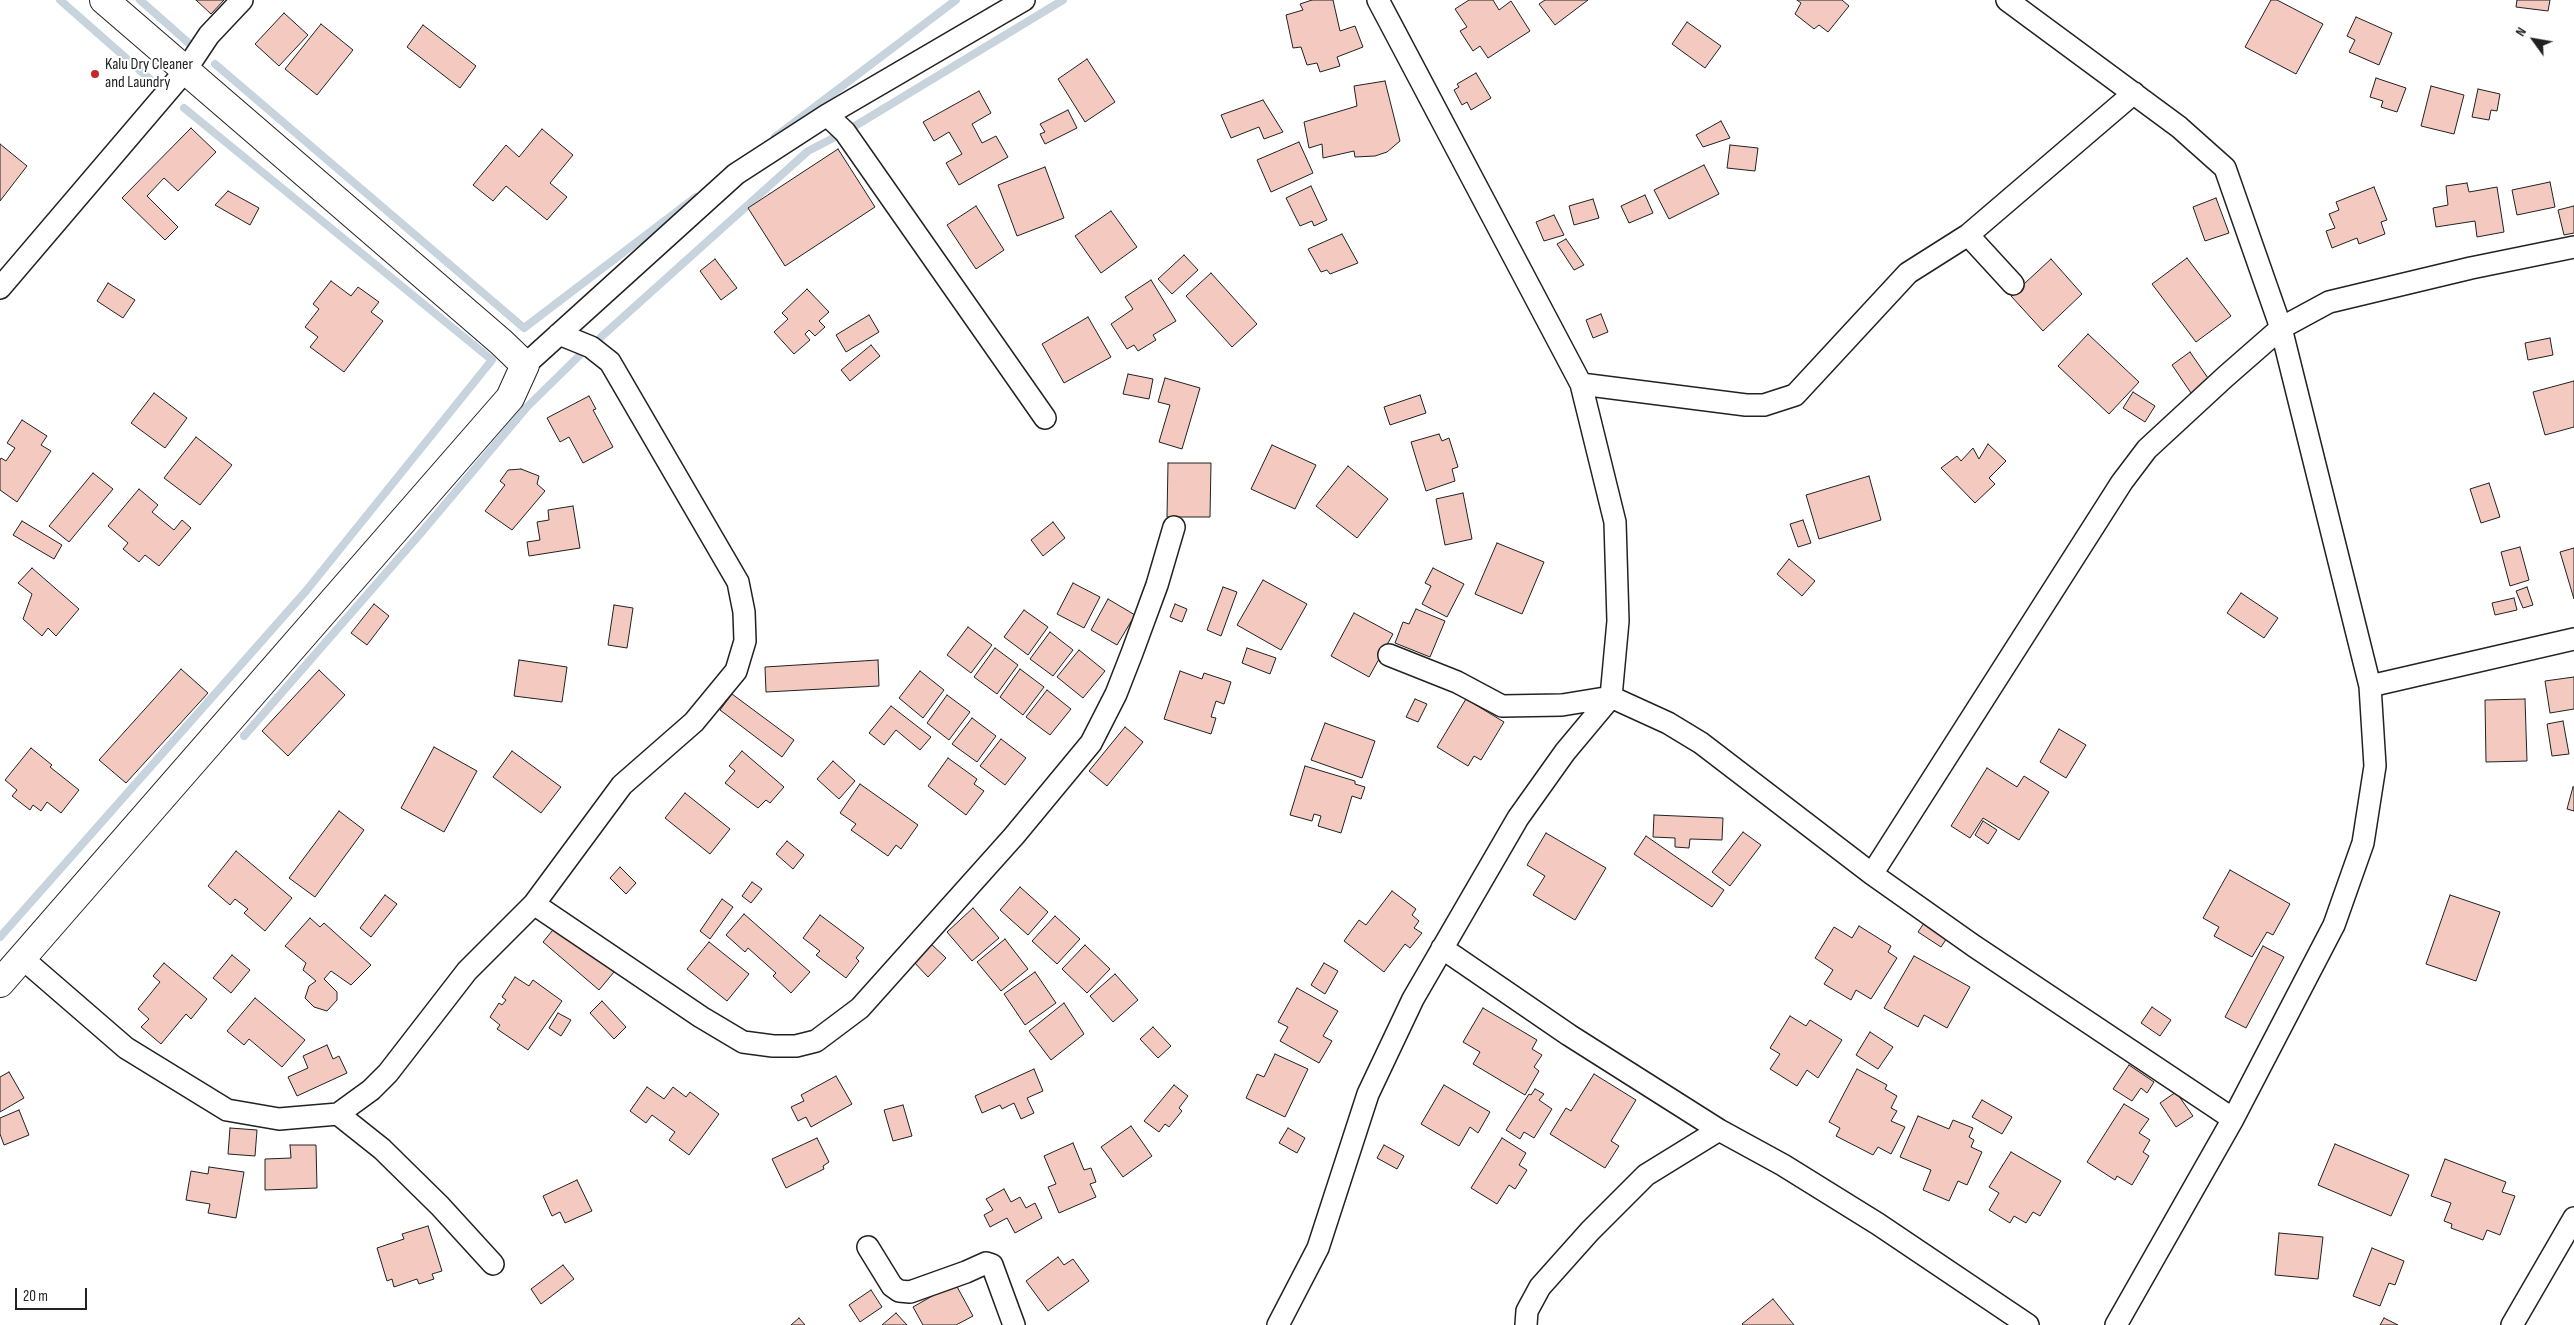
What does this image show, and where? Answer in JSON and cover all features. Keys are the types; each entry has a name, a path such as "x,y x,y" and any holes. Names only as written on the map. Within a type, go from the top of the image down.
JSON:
{"street":[{"path":"104,0 185,72 493,335 525,365"},
{"path":"0,288 185,72 205,40 242,0"},
{"path":"0,983 510,398 525,365 736,174 827,116 1024,0"},
{"path":"1278,1325 1318,1248 1368,1094 1413,999 1518,818 1565,752 1610,697 1618,621 1615,522 1581,384 1378,0"},
{"path":"2007,0 2179,127 2225,168 2281,328 2370,686 2375,766 2363,843 2334,925 2233,1119 2116,1325"},
{"path":"1581,384 1764,405 1785,400 1795,395 1908,274 1968,235 2134,93"},
{"path":"827,116 845,132 1045,418"},
{"path":"1968,235 2013,284"},
{"path":"1872,874 2122,482 2147,449 2281,328 2329,302 2471,268 2574,247"},
{"path":"22,958 126,1048 227,1110 279,1119 338,1114 371,1090 388,1073 467,971 534,904 622,785 694,722 736,671 745,641 744,612 738,582 610,362 591,348 559,334"},
{"path":"534,904 701,1017 743,1042 773,1046 796,1046 816,1041 860,1008 1014,836 1091,742 1109,708 1132,653 1157,585 1174,527"},
{"path":"2370,686 2574,639"},
{"path":"1388,655 1457,682 1502,706 1562,705 1610,697 1668,723 1701,743 1872,874 1974,946 2233,1119"},
{"path":"1442,948 1569,1035 1719,1130 1783,1165 1878,1224 2028,1325"},
{"path":"338,1114 395,1162 493,1264"},
{"path":"1526,1325 1527,1311 1540,1287 1590,1231 1646,1175 1719,1130"},
{"path":"2512,1325 2574,1218"},
{"path":"868,1247 892,1286 899,1291 910,1292 966,1272 986,1262 992,1264 1014,1325"}],"building":[{"path":"196,0 224,0 211,14"},
{"path":"1312,0 1333,0 1340,31 1355,26 1363,47 1337,57 1340,66 1320,72 1317,63 1307,65 1301,47 1293,48 1286,15 1303,10 1300,4"},
{"path":"1469,0 1493,0 1499,10 1511,1 1530,31 1488,58 1480,46 1473,51 1460,31 1467,27 1455,9"},
{"path":"1545,0 1588,0 1555,25 1539,4"},
{"path":"1797,0 1842,0 1849,6 1828,32 1819,25 1814,29 1795,14 1801,3"},
{"path":"2271,0 2277,0 2323,24 2296,74 2245,47"},
{"path":"2517,0 2550,0 2548,11 2516,7"},
{"path":"284,13 308,35 279,66 255,44"},
{"path":"2356,17 2392,33 2379,65 2349,52 2355,40 2347,36"},
{"path":"1687,22 1721,46 1705,68 1672,44"},
{"path":"321,24 353,50 317,95 285,69"},
{"path":"423,25 476,66 460,88 407,47"},
{"path":"1087,59 1115,102 1085,122 1058,79"},
{"path":"1476,73 1491,98 1471,110 1467,102 1462,105 1454,90 1459,87 1457,84"},
{"path":"2376,78 2406,88 2397,112 2381,107 2383,101 2370,97"},
{"path":"1385,81 1400,141 1387,152 1375,156 1355,157 1354,151 1323,158 1322,144 1309,148 1304,122 1357,106 1354,86"},
{"path":"2431,86 2464,95 2454,134 2421,126"},
{"path":"2478,89 2500,94 2497,111 2491,110 2489,120 2472,117"},
{"path":"979,91 991,113 972,124 982,143 996,136 1008,157 959,185 946,163 962,154 949,132 934,141 923,122"},
{"path":"1263,100 1283,132 1264,139 1259,127 1231,138 1221,115"},
{"path":"1068,110 1077,128 1045,144 1040,134 1045,132 1040,124"},
{"path":"1721,121 1730,138 1703,147 1696,135"},
{"path":"191,128 216,152 178,191 164,178 147,196 178,227 165,240 122,198"},
{"path":"542,129 573,155 550,183 567,197 547,220 506,186 493,201 473,185 506,145 519,157"},
{"path":"1299,142 1313,173 1271,192 1257,160"},
{"path":"0,144 27,166 0,201"},
{"path":"1730,145 1758,148 1755,171 1727,168"},
{"path":"838,149 875,207 785,266 748,208"},
{"path":"1704,165 1719,194 1669,219 1654,190"},
{"path":"1045,167 1064,218 1017,236 998,185"},
{"path":"2550,182 2555,207 2517,215 2512,190"},
{"path":"2467,183 2469,192 2497,187 2504,232 2477,237 2475,221 2436,227 2433,208 2448,205 2446,186"},
{"path":"1311,186 1327,220 1314,226 1312,221 1300,226 1286,198"},
{"path":"2374,187 2387,220 2381,222 2385,234 2359,244 2357,238 2332,248 2326,231 2335,228 2329,214 2339,210 2336,202"},
{"path":"228,191 259,208 250,225 215,205"},
{"path":"1645,195 1653,213 1629,223 1621,206"},
{"path":"2216,198 2229,233 2205,241 2193,207"},
{"path":"1593,199 1599,218 1574,225 1569,206"},
{"path":"976,206 1004,250 976,269 947,225"},
{"path":"2574,206 2574,233 2564,235 2558,210"},
{"path":"1111,211 1137,247 1101,273 1075,236"},
{"path":"1554,215 1564,235 1544,241 1536,222"},
{"path":"1342,234 1358,263 1330,274 1327,270 1321,272 1308,249"},
{"path":"1566,239 1584,265 1574,270 1557,244"},
{"path":"1184,255 1198,270 1172,294 1158,279"},
{"path":"2187,258 2231,316 2196,342 2152,284"},
{"path":"715,259 737,288 721,300 700,271"},
{"path":"2051,259 2082,294 2043,331 2011,296"},
{"path":"1211,273 1257,324 1232,347 1186,296"},
{"path":"1151,280 1176,321 1153,335 1156,340 1138,351 1134,345 1127,349 1111,324 1133,309 1125,297"},
{"path":"331,281 351,296 358,287 379,302 371,312 383,321 344,372 310,347 318,337 305,327 319,309 313,304"},
{"path":"108,283 135,300 123,318 97,301"},
{"path":"807,289 829,312 819,321 825,327 815,336 809,330 805,334 810,340 794,354 774,332 788,319 782,313"},
{"path":"1601,314 1608,332 1593,338 1586,320"},
{"path":"869,315 879,332 846,352 836,335"},
{"path":"1088,317 1111,357 1064,383 1042,344"},
{"path":"2088,334 2139,382 2109,414 2058,366"},
{"path":"2550,338 2553,355 2528,360 2525,343"},
{"path":"871,345 880,356 850,381 841,370"},
{"path":"2190,352 2210,381 2191,393 2172,365"},
{"path":"1128,374 1153,379 1149,399 1123,394"},
{"path":"1165,378 1200,388 1182,449 1159,442 1170,405 1158,402"},
{"path":"2574,381 2574,427 2545,435 2533,392"},
{"path":"2133,392 2155,406 2145,422 2123,408"},
{"path":"154,393 187,418 165,448 131,423"},
{"path":"1420,395 1426,413 1390,425 1384,407"},
{"path":"589,396 596,409 593,410 613,447 583,463 569,437 560,442 547,418"},
{"path":"22,420 47,436 41,445 51,451 17,502 0,490 0,460 1,458 6,461 15,448 7,443"},
{"path":"1439,434 1442,441 1449,438 1458,467 1452,469 1455,481 1426,491 1411,442"},
{"path":"196,437 232,465 200,505 164,478"},
{"path":"1988,444 2006,461 1989,478 1995,484 1975,503 1941,468 1957,456 1961,461 1973,448 1979,459"},
{"path":"1272,445 1316,465 1295,509 1251,489"},
{"path":"1168,463 1211,463 1210,517 1167,517"},
{"path":"1348,466 1388,499 1357,538 1316,506"},
{"path":"521,469 539,476 537,484 545,491 512,530 485,511 505,485 500,481 508,470"},
{"path":"93,473 113,489 69,542 49,526"},
{"path":"1869,476 1881,520 1819,539 1806,495"},
{"path":"2489,483 2500,517 2481,523 2470,489"},
{"path":"139,489 158,505 152,512 174,530 182,520 191,528 159,566 145,555 139,562 123,549 128,543 108,526"},
{"path":"1463,493 1472,539 1445,545 1436,499"},
{"path":"573,506 580,548 529,556 527,542 540,540 537,522 549,520 548,510"},
{"path":"1803,520 1811,543 1798,547 1790,524"},
{"path":"22,521 62,545 54,559 13,535"},
{"path":"1053,522 1065,538 1043,556 1031,540"},
{"path":"1497,543 1544,562 1522,614 1475,594"},
{"path":"2520,547 2529,580 2510,586 2501,552"},
{"path":"2574,548 2574,599 2560,552"},
{"path":"1789,559 1815,581 1802,596 1777,574"},
{"path":"32,568 79,609 56,636 48,628 42,636 23,619 32,594 18,583"},
{"path":"1433,568 1464,584 1447,617 1422,604 1431,586 1425,583"},
{"path":"1263,580 1307,604 1281,650 1237,625"},
{"path":"1073,583 1100,597 1084,628 1057,614"},
{"path":"1223,587 1237,592 1221,636 1207,630"},
{"path":"2527,587 2533,605 2523,608 2516,591"},
{"path":"2241,593 2278,618 2264,638 2227,613"},
{"path":"2514,598 2517,610 2495,615 2492,603"},
{"path":"1108,599 1135,615 1117,645 1091,630"},
{"path":"374,604 389,616 367,645 351,633"},
{"path":"1175,604 1187,609 1182,622 1170,617"},
{"path":"614,605 633,608 627,648 608,645"},
{"path":"1416,609 1445,621 1430,657 1395,643 1403,622 1409,624"},
{"path":"1024,610 1048,627 1028,655 1004,637"},
{"path":"1354,613 1393,634 1369,677 1331,656"},
{"path":"968,627 992,645 971,673 947,655"},
{"path":"1050,632 1073,650 1053,676 1030,659"},
{"path":"995,648 1018,665 997,694 974,677"},
{"path":"1247,648 1276,658 1270,674 1242,663"},
{"path":"1079,650 1105,671 1083,698 1057,677"},
{"path":"519,660 567,667 562,702 514,696"},
{"path":"878,660 879,686 766,692 765,667"},
{"path":"181,669 208,693 126,783 99,760"},
{"path":"1020,669 1044,687 1023,715 1000,697"},
{"path":"319,670 345,695 288,756 262,731"},
{"path":"920,671 944,690 923,718 899,698"},
{"path":"1180,671 1202,679 1204,673 1231,682 1224,704 1216,701 1211,717 1216,718 1211,734 1164,719"},
{"path":"2574,677 2574,709 2550,713 2545,681"},
{"path":"1047,690 1071,709 1050,735 1026,717"},
{"path":"732,694 794,740 782,757 720,710"},
{"path":"947,695 970,712 949,740 927,723"},
{"path":"1415,699 1427,704 1418,722 1406,717"},
{"path":"1466,699 1504,722 1481,760 1474,756 1468,766 1437,747"},
{"path":"2525,699 2527,761 2486,762 2485,700"},
{"path":"891,706 931,737 920,750 896,730 884,745 869,733"},
{"path":"972,718 996,736 977,762 952,744"},
{"path":"2563,721 2569,754 2552,756 2547,724"},
{"path":"1325,723 1375,741 1362,778 1311,760"},
{"path":"1125,727 1143,742 1107,786 1089,771"},
{"path":"2059,729 2086,745 2066,778 2040,762"},
{"path":"1001,739 1026,758 1005,785 980,766"},
{"path":"434,747 477,771 444,832 401,808"},
{"path":"31,748 52,765 50,767 79,790 61,813 47,802 41,811 33,805 30,810 12,796 17,790 5,780"},
{"path":"512,751 561,787 541,813 493,777"},
{"path":"742,751 784,787 770,803 766,800 758,808 725,783 735,771 729,766"},
{"path":"948,758 977,779 974,784 984,791 966,815 928,786"},
{"path":"833,761 855,781 839,799 817,779"},
{"path":"1305,766 1355,781 1355,784 1365,787 1361,799 1352,796 1341,833 1318,826 1321,816 1314,814 1312,821 1290,815"},
{"path":"1987,768 2017,787 2024,776 2049,792 2019,840 1983,818 1970,838 1951,826"},
{"path":"860,784 918,825 901,849 896,845 888,856 851,830 856,824 840,813"},
{"path":"2574,787 2574,811 2567,809"},
{"path":"685,793 730,829 710,854 665,818"},
{"path":"339,811 364,830 315,897 289,878"},
{"path":"1654,815 1723,818 1722,840 1690,839 1689,848 1675,847 1675,838 1653,837"},
{"path":"1983,821 1997,830 1988,844 1975,835"},
{"path":"1743,832 1761,845 1730,886 1712,872"},
{"path":"1546,833 1606,868 1575,920 1533,895 1545,876 1527,865"},
{"path":"1646,836 1724,890 1712,907 1634,854"},
{"path":"787,841 804,855 793,869 776,854"},
{"path":"236,851 292,898 265,931 244,913 248,909 235,899 230,905 208,886"},
{"path":"620,867 636,883 626,894 610,878"},
{"path":"2230,870 2290,904 2273,935 2267,932 2252,957 2214,936 2219,927 2203,918"},
{"path":"752,882 762,889 751,903 742,896"},
{"path":"1020,887 1048,912 1028,935 1000,910"},
{"path":"1392,891 1416,909 1412,915 1419,921 1414,928 1422,933 1410,948 1405,944 1384,972 1344,941 1359,920 1366,925"},
{"path":"385,895 397,904 371,937 360,928"},
{"path":"2450,895 2500,912 2476,981 2426,964"},
{"path":"722,899 733,907 710,939 700,931"},
{"path":"973,908 999,938 972,961 947,932"},
{"path":"744,914 810,972 791,993 773,976 776,973 748,948 745,952 726,935"},
{"path":"820,915 864,948 856,958 859,961 846,978 816,955 820,951 803,938"},
{"path":"1055,916 1080,939 1057,964 1032,941"},
{"path":"310,918 320,927 324,923 371,965 351,985 331,971 324,979 337,992 337,1000 327,1011 314,1007 305,998 309,986 316,981 303,970 306,963 285,946"},
{"path":"1926,920 1949,935 1941,947 1918,932"},
{"path":"557,925 614,972 599,990 543,942"},
{"path":"1859,926 1891,946 1888,952 1897,958 1871,999 1856,990 1851,1000 1824,984 1833,970 1815,958 1834,927 1852,938"},
{"path":"1005,939 1028,969 1001,991 977,962"},
{"path":"709,942 749,974 727,1001 687,969"},
{"path":"930,943 946,958 928,977 913,961"},
{"path":"1085,945 1110,969 1087,993 1062,969"},
{"path":"2263,946 2284,957 2246,1028 2225,1017"},
{"path":"232,955 250,970 231,993 213,978"},
{"path":"1914,956 1970,987 1947,1028 1924,1015 1918,1027 1884,1008"},
{"path":"164,963 207,999 191,1019 186,1014 161,1044 141,1027 149,1019 138,1009 160,982 153,976"},
{"path":"1324,963 1338,971 1325,994 1311,985"},
{"path":"1035,972 1056,1003 1025,1025 1004,994"},
{"path":"1115,974 1138,1000 1113,1022 1090,996"},
{"path":"515,977 529,986 533,980 562,1001 528,1050 497,1029 500,1025 490,1017 499,1003 502,1005 506,1000 502,997"},
{"path":"1297,988 1338,1011 1323,1036 1332,1041 1319,1063 1280,1041 1288,1027 1278,1022"},
{"path":"255,998 305,1040 282,1067 249,1039 244,1045 227,1031"},
{"path":"602,1001 626,1027 614,1039 590,1013"},
{"path":"1064,1003 1084,1034 1051,1060 1029,1031"},
{"path":"2152,1007 2171,1020 2160,1036 2141,1023"},
{"path":"1483,1008 1537,1040 1532,1049 1542,1055 1534,1067 1539,1071 1525,1095 1473,1064 1480,1052 1463,1042"},
{"path":"558,1013 571,1020 561,1036 549,1028"},
{"path":"1790,1016 1806,1026 1810,1020 1842,1040 1818,1078 1807,1070 1797,1086 1770,1069 1780,1054 1770,1048"},
{"path":"1153,1027 1171,1046 1158,1058 1140,1039"},
{"path":"1870,1032 1893,1047 1878,1069 1856,1055"},
{"path":"327,1045 333,1059 339,1056 347,1073 297,1096 288,1077 308,1068 303,1056"},
{"path":"1275,1054 1308,1069 1285,1117 1246,1098 1257,1074 1264,1077"},
{"path":"2129,1065 2154,1082 2147,1093 2141,1088 2132,1101 2113,1089"},
{"path":"1034,1069 1043,1091 1027,1098 1034,1113 1021,1119 1014,1103 1002,1109 1000,1105 982,1113 975,1096"},
{"path":"1857,1069 1887,1085 1885,1089 1897,1096 1891,1108 1897,1111 1891,1121 1905,1127 1891,1154 1878,1147 1873,1155 1836,1136 1840,1128 1829,1122"},
{"path":"9,1072 24,1098 0,1112 0,1077"},
{"path":"1594,1074 1636,1100 1611,1141 1619,1146 1605,1168 1550,1134 1566,1108 1571,1111"},
{"path":"836,1076 852,1104 811,1127 806,1117 798,1121 791,1107 804,1101 801,1095"},
{"path":"1174,1085 1188,1096 1179,1108 1182,1111 1169,1127 1165,1124 1159,1132 1144,1121"},
{"path":"1444,1085 1490,1112 1478,1133 1470,1127 1459,1146 1421,1124"},
{"path":"647,1087 664,1099 673,1087 686,1097 690,1092 719,1114 689,1155 669,1140 675,1132 652,1115 646,1123 630,1111"},
{"path":"1535,1089 1544,1094 1539,1100 1552,1109 1534,1138 1524,1132 1520,1139 1506,1130 1529,1094 1531,1095"},
{"path":"2176,1092 2193,1116 2176,1127 2160,1103"},
{"path":"1982,1100 2012,1117 2002,1134 1972,1117"},
{"path":"2124,1104 2149,1119 2139,1133 2150,1140 2143,1152 2149,1156 2132,1185 2117,1176 2115,1180 2087,1162"},
{"path":"903,1105 912,1136 893,1141 884,1110"},
{"path":"19,1110 29,1135 4,1145 0,1134 0,1118"},
{"path":"1918,1116 1949,1129 1953,1120 1973,1128 1969,1137 1974,1140 1971,1147 1982,1152 1967,1185 1958,1181 1949,1201 1923,1190 1931,1170 1900,1157"},
{"path":"1131,1126 1152,1156 1123,1177 1101,1147"},
{"path":"230,1128 257,1130 255,1156 228,1154"},
{"path":"1288,1128 1305,1138 1297,1153 1279,1143"},
{"path":"817,1138 829,1162 823,1166 824,1169 786,1188 772,1159"},
{"path":"1502,1138 1526,1153 1519,1165 1527,1170 1515,1189 1509,1185 1497,1204 1471,1188"},
{"path":"1073,1143 1084,1170 1091,1168 1096,1182 1090,1184 1096,1197 1059,1213 1048,1187 1056,1184 1044,1156"},
{"path":"2335,1144 2409,1175 2391,1216 2318,1185"},
{"path":"290,1145 316,1145 317,1188 265,1190 265,1159 291,1158"},
{"path":"1384,1145 1404,1156 1397,1169 1377,1158"},
{"path":"2011,1152 2061,1181 2040,1216 2033,1212 2026,1223 2014,1216 2010,1223 1989,1210 1999,1193 1989,1187"},
{"path":"2445,1159 2506,1182 2502,1192 2515,1196 2500,1235 2487,1230 2483,1240 2451,1228 2452,1224 2444,1221 2451,1203 2431,1196"},
{"path":"209,1167 244,1172 236,1218 208,1213 210,1204 186,1200 191,1171 208,1174"},
{"path":"577,1180 592,1211 565,1223 560,1212 552,1216 543,1196"},
{"path":"1004,1189 1011,1202 1020,1197 1026,1208 1035,1203 1042,1218 1015,1233 1007,1218 990,1227 984,1215 993,1210 986,1199"},
{"path":"428,1226 442,1271 432,1274 434,1279 419,1284 417,1279 394,1287 392,1279 387,1281 377,1248 404,1239 402,1234"},
{"path":"2279,1233 2323,1237 2318,1279 2275,1275"},
{"path":"2372,1248 2404,1261 2395,1285 2389,1283 2380,1306 2353,1296"},
{"path":"1058,1257 1064,1265 1073,1259 1089,1281 1048,1311 1026,1281"},
{"path":"563,1265 574,1279 541,1304 531,1289"},
{"path":"955,1283 973,1316 956,1325 923,1325 913,1307"},
{"path":"871,1290 882,1307 860,1322 849,1305"},
{"path":"1773,1299 1794,1325 1742,1324"},
{"path":"896,1313 907,1325 882,1325"},
{"path":"799,1318 805,1325 791,1325"},
{"path":"2384,1318 2398,1325 2380,1325"}],"waterway":[{"path":"60,0 160,88"},
{"path":"140,0 192,46"},
{"path":"775,137 956,0"},
{"path":"601,337 808,151 845,132 1063,0"},
{"path":"215,64 524,328 696,197"},
{"path":"0,937 306,591 492,360 184,108"},
{"path":"244,736 420,534 527,407 580,355"}],"place":[{"name":"Kalu Dry Cleaner and Laundry","path":"95,74"}]}
